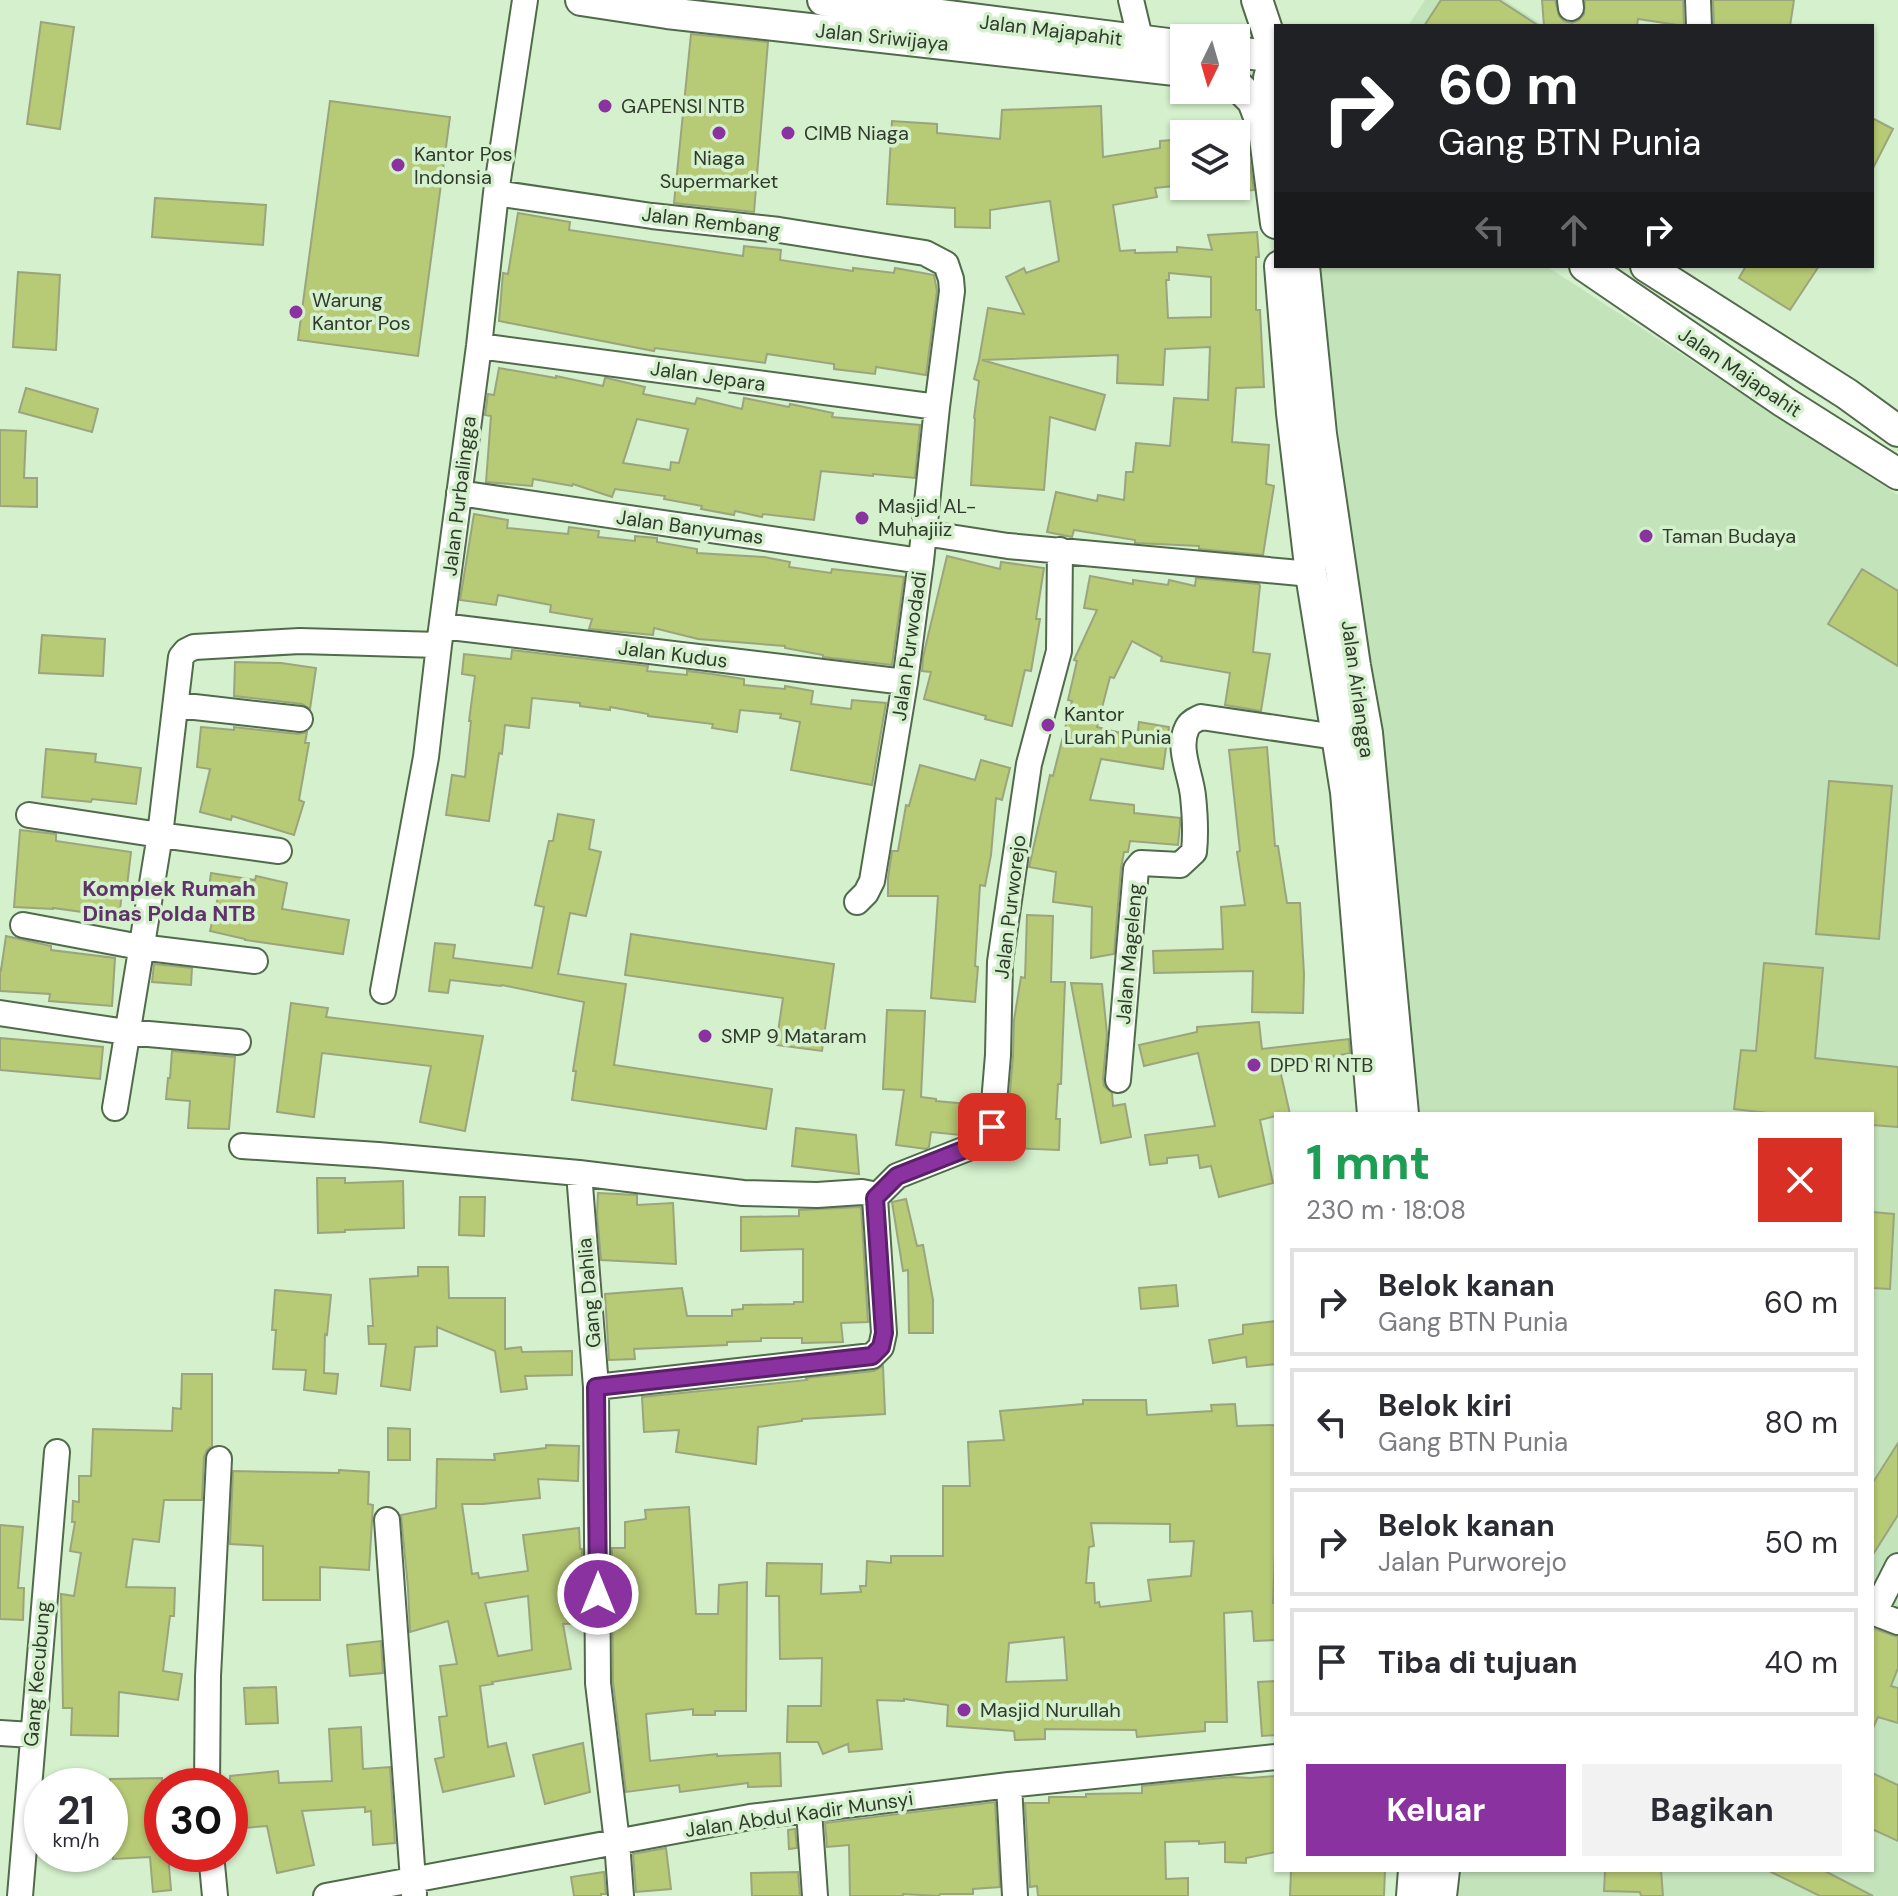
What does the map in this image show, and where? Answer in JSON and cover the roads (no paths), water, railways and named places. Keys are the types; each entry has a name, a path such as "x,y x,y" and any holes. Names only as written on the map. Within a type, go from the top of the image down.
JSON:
{"main road":[{"name":"Jalan Sriwijaya","path":"581,0 667,13 1170,69"},
{"name":"Jalan Majapahit","path":"823,0 1170,45"},
{"path":"1257,3 1274,65 1269,164"},
{"path":"1250,57 1274,65"},
{"path":"1250,72 1274,65"},
{"path":"1250,98 1264,130 1274,206"},
{"name":"Jalan Airlangga","path":"1280,268 1292,413 1311,574 1346,792 1373,1112"},
{"name":"Jalan Airlangga","path":"1304,268 1321,434 1367,733 1403,1112"},
{"name":"Jalan Majapahit","path":"1588,268 1784,402 1898,474"},
{"name":"Jalan Majapahit","path":"1649,268 1847,394 1898,431"},
{"path":"1412,1896 1414,1872"},
{"path":"1441,1896 1444,1872"}],"street":[{"name":"Jalan Purbalingga","path":"383,991 426,757 496,193 525,0"},
{"path":"1131,0 1141,42"},
{"path":"1698,0 1699,24"},
{"name":"Jalan Rembang","path":"496,193 652,216 779,230 925,253"},
{"name":"Jalan Purwodadi","path":"857,902 872,881 905,682 952,291 946,264 925,253"},
{"name":"Jalan Jepara","path":"479,346 937,407"},
{"name":"Jalan Banyumas","path":"459,493 921,561"},
{"path":"924,533 1008,546 1311,574"},
{"name":"Jalan Purworejo","path":"869,1195 897,1176 981,1143 992,1127 998,1055 1000,962 1029,764 1059,651 1060,550"},
{"name":"Jalan Kudus","path":"115,1108 160,835 181,657 186,651 194,647 440,635 905,682"},
{"path":"177,705 300,719"},
{"name":"Jalan Mageleng","path":"1118,1080 1136,869 1141,863 1180,865 1194,852 1194,804 1184,743 1190,723 1201,717 1336,737 1367,733"},
{"path":"29,815 279,851"},
{"path":"23,925 140,947 255,961"},
{"path":"0,1013 126,1032 238,1042"},
{"path":"242,1146 579,1173 743,1193 869,1195 884,1333 881,1347 872,1356 596,1387"},
{"name":"Gang Dahlia","path":"579,1173 596,1387 598,1683 621,1896"},
{"name":"Gang Kecubung","path":"20,1896 57,1452"},
{"path":"207,1768 208,1676 219,1459"},
{"path":"387,1520 413,1888"},
{"path":"1874,1611 1898,1566"},
{"path":"1874,1613 1898,1622"},
{"path":"0,1733 32,1735"},
{"name":"Jalan Abdul Kadir Munsyi","path":"326,1896 413,1888 617,1842 750,1817 1009,1785 1274,1757"},
{"path":"1009,1785 1015,1896"},
{"path":"809,1811 815,1896"},
{"path":"213,1872 215,1896"}],"place":[{"name":"GAPENSI NTB","path":"605,106"},
{"name":"Niaga Supermarket","path":"719,133"},
{"name":"CIMB Niaga","path":"788,133"},
{"name":"Kantor Pos Indonsia","path":"398,165"},
{"name":"Warung Kantor Pos","path":"296,312"},
{"name":"Masjid AL- Muhajiiz","path":"862,518"},
{"name":"Taman Budaya","path":"1646,536"},
{"name":"Kantor Lurah Punia","path":"1048,725"},
{"name":"SMP 9 Mataram","path":"705,1036"},
{"name":"DPD RI NTB","path":"1254,1065"},
{"name":"Masjid Nurullah","path":"964,1710"}],"district":[{"name":"Komplek Rumah Dinas Polda NTB","path":"169,900"}]}
